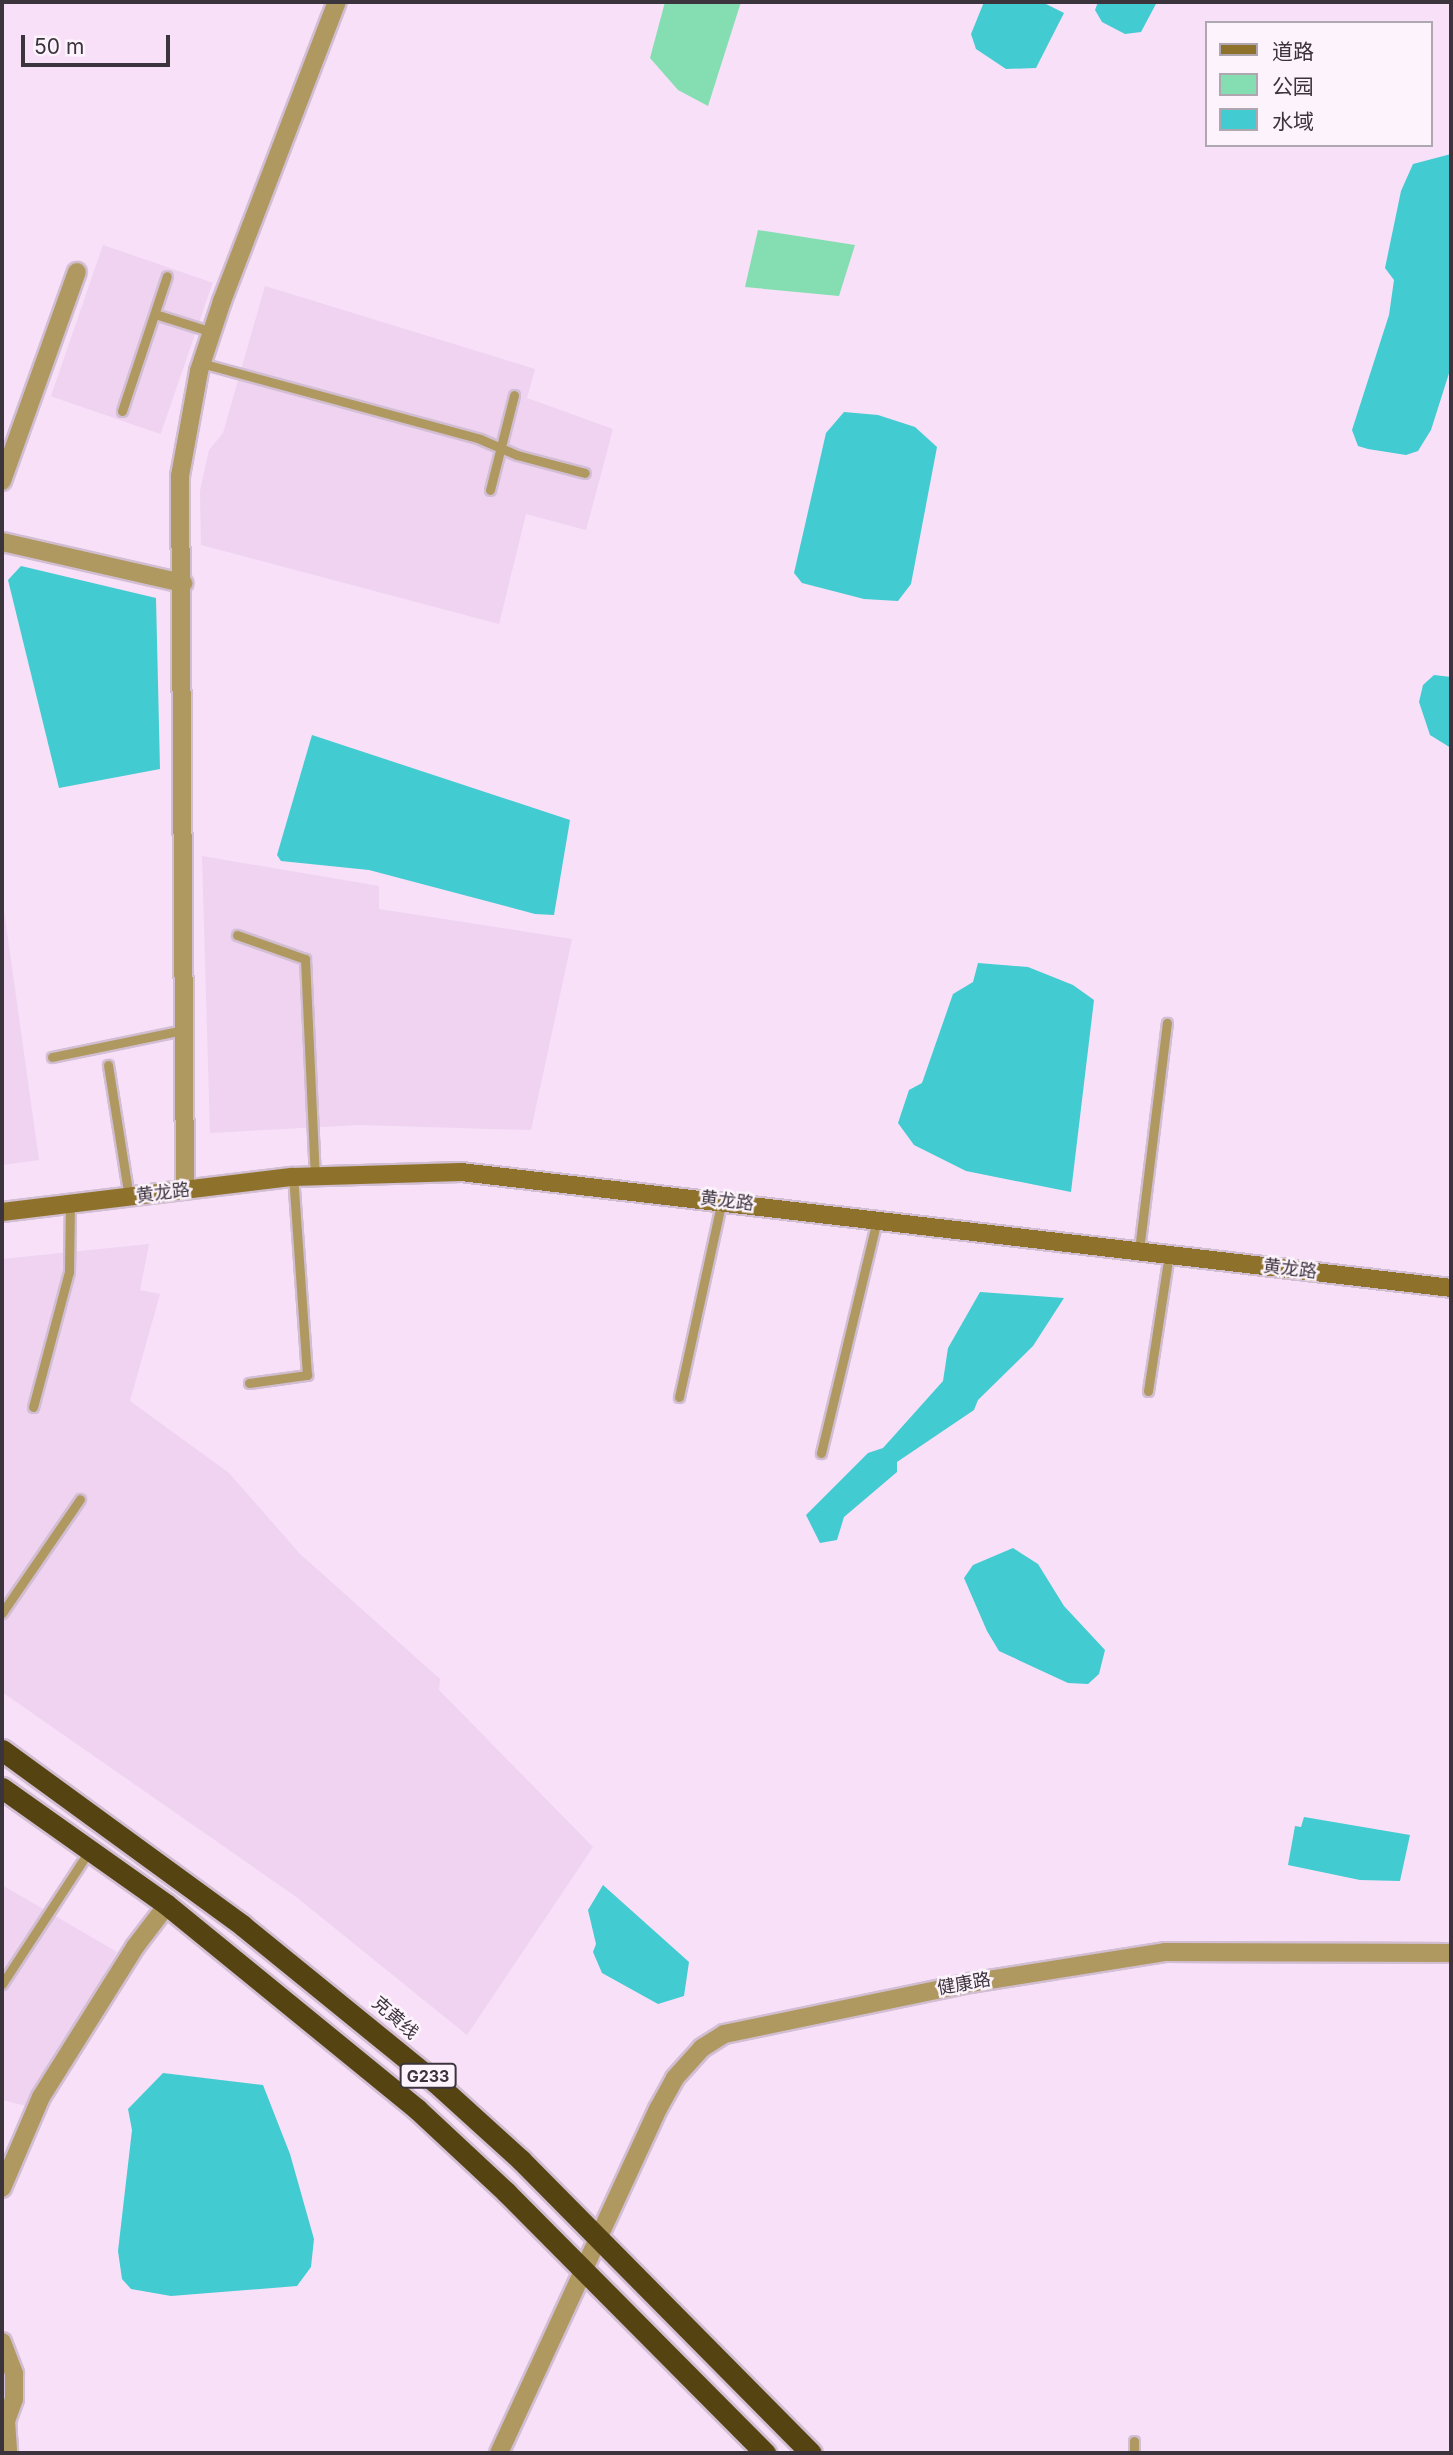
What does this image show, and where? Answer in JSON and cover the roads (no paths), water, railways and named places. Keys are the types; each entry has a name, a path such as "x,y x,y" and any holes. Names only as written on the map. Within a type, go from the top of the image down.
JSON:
{"highway":[{"name":"克黄线","path":"2,1750 354,2012 521,2160 811,2453"},
{"name":"G233","path":"4,1794 167,1905 417,2109 583,2270 765,2453"}],"main road":[{"name":"黄龙路","path":"2,1212 293,1177 461,1172 722,1200 1451,1288"}],"street":[{"path":"186,1190 183,583 180,476 201,363 337,2"},
{"path":"2,481 77,272"},
{"path":"2,542 183,583"},
{"path":"2,2188 41,2096 121,1968 167,1905"},
{"name":"健康路","path":"499,2453 597,2238 676,2078 702,2048 724,2034 970,1983 1165,1952 1451,1953"},
{"path":"2,2343 14,2374 14,2399 6,2421 8,2453"}],"lane":[{"path":"122,411 167,276"},
{"path":"155,314 212,332"},
{"path":"201,363 585,473"},
{"path":"490,490 514,395"},
{"path":"237,935 305,959 314,1177"},
{"path":"1139,1250 1167,1023"},
{"path":"52,1056 185,1030"},
{"path":"108,1065 129,1196"},
{"path":"249,1382 307,1375 293,1177"},
{"path":"679,1397 722,1200"},
{"path":"33,1407 69,1272 70,1204"},
{"path":"821,1453 878,1219"},
{"path":"1148,1391 1170,1254"},
{"path":"2,1613 80,1499"},
{"path":"2,1984 89,1850"},
{"path":"1134,2441 1134,2453"}],"water":[{"path":"984,2 1042,2 1064,13 1036,68 1006,69 976,49 971,34"},
{"path":"1098,2 1157,2 1141,32 1125,34 1102,22 1095,10"},
{"path":"1451,154 1451,367 1431,430 1418,451 1406,455 1368,449 1358,446 1352,430 1389,315 1394,280 1385,268 1401,191 1413,164"},
{"path":"844,412 878,415 915,427 937,447 911,584 898,601 864,599 802,583 794,573 826,433"},
{"path":"21,566 156,598 160,769 59,788 8,580"},
{"path":"1434,675 1451,677 1451,748 1430,735 1419,702 1423,685"},
{"path":"312,735 570,820 554,915 535,914 369,870 281,861 277,855"},
{"path":"978,963 1028,967 1073,985 1094,1000 1071,1192 966,1171 914,1145 898,1123 909,1090 922,1083 953,994 973,982"},
{"path":"980,1292 1064,1298 1033,1346 978,1400 974,1410 897,1462 897,1472 844,1517 837,1540 820,1543 806,1515 868,1453 883,1448 943,1381 948,1348"},
{"path":"1013,1548 1038,1564 1064,1606 1105,1650 1099,1674 1088,1684 1068,1683 999,1651 987,1631 964,1578 973,1565"},
{"path":"1304,1817 1410,1835 1400,1881 1360,1880 1288,1865 1295,1826 1301,1827"},
{"path":"603,1885 689,1962 684,1996 658,2004 602,1973 593,1952 596,1944 588,1910"},
{"path":"163,2073 263,2085 290,2154 314,2239 311,2267 297,2286 171,2296 131,2289 122,2279 118,2251 132,2130 128,2109"}]}
